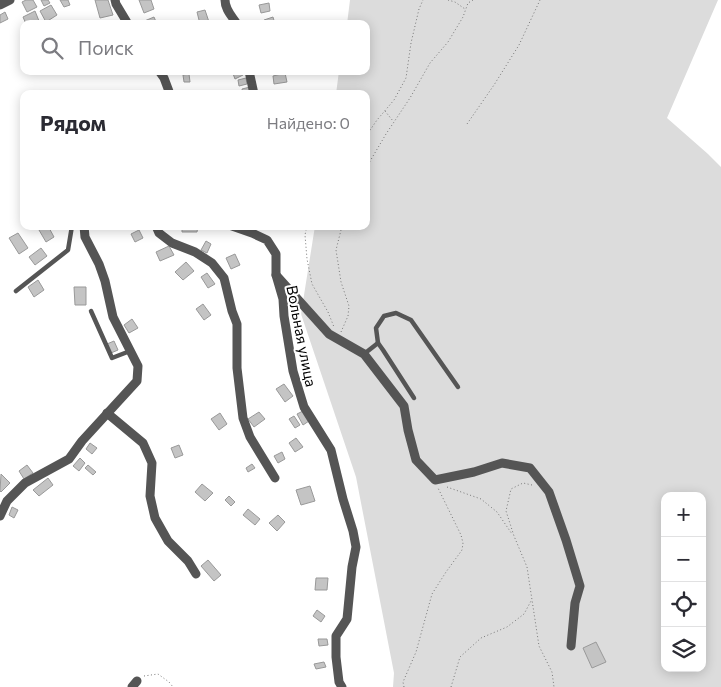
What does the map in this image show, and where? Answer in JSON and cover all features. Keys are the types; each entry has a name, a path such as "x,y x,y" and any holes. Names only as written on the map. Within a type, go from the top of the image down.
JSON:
{"street":[{"path":"0,5 10,0"},
{"path":"115,0 126,20"},
{"path":"225,0 225,4 234,20"},
{"path":"162,75 168,90"},
{"path":"250,75 253,90"},
{"path":"0,516 7,501 25,483 69,459 82,441 137,381 138,366 113,317 105,281 99,264 85,237 84,230"},
{"path":"158,230 172,243 195,252 212,263 224,278 232,312 237,324 238,368 243,418 250,437 275,478"},
{"name":"Вольная улица","path":"243,230 268,240 276,254 276,275 283,299 293,370 304,407 331,450 342,499 353,531 356,547 347,619 336,636 336,657 339,682 342,687"},
{"name":"Вольная улица","path":"276,275 328,334 338,337 364,354 404,406 416,460 435,480"},
{"path":"107,414 143,443 152,463 150,496 155,518 168,541 188,561 196,574"},
{"path":"435,480 474,472 502,463 530,468 549,492 580,586 575,603 571,646"}],"lane":[{"path":"16,291 68,250 71,230"},
{"path":"91,311 112,358 130,351"},
{"path":"414,398 378,343 376,328 384,316 396,313 411,320 458,387"},
{"path":"364,354 378,343"}],"path":[{"path":"370,130 394,100 406,78 411,43 423,0"},
{"path":"448,0 455,2 466,10"},
{"path":"370,161 430,63 448,42 463,17 468,2 472,0"},
{"path":"467,124 519,45 540,0"},
{"path":"385,111 394,122"},
{"path":"306,230 307,259 312,284 328,312 338,337"},
{"path":"338,337 348,316 349,306 341,282 336,250 341,230"},
{"path":"435,480 452,489 481,499 497,512 514,536"},
{"path":"404,687 403,682 418,645 432,594 462,550 464,543 435,480"},
{"path":"545,487 523,483 511,489 506,511 527,567 539,646 552,672 554,687"},
{"path":"451,687 460,657 481,638 507,627 524,614 532,601"},
{"path":"135,684 145,675 158,674 170,682 173,687"}],"shaded area":[{"path":"350,0 718,0 667,118 721,167 721,687 393,687 394,673 356,477 301,314 314,230 370,230 370,90 337,90 338,75 370,75 370,20 348,20"}],"building":[{"path":"33,0 37,7 27,12 22,2"},
{"path":"41,0 48,0 50,3 44,6"},
{"path":"60,0 68,0 70,5 64,7"},
{"path":"95,0 108,0 113,15 100,18"},
{"path":"139,0 151,0 154,9 144,13"},
{"path":"269,3 270,11 261,13 259,5"},
{"path":"51,5 57,15 49,20 45,20 40,11"},
{"path":"205,10 208,20 199,20 197,12"},
{"path":"35,11 39,20 24,20 23,17"},
{"path":"5,12 8,19 0,23 0,15"},
{"path":"183,75 189,75 190,82 184,82"},
{"path":"234,75 243,75 235,79"},
{"path":"285,75 287,82 274,84 273,76"},
{"path":"246,78 247,84 239,86 238,80"},
{"path":"250,87 251,90 242,90"},
{"path":"39,230 50,230 54,237 46,242"},
{"path":"139,230 143,238 135,242 131,234"},
{"path":"182,230 197,230 197,232 182,232"},
{"path":"18,233 28,248 19,254 9,238"},
{"path":"206,241 211,244 207,253 201,250"},
{"path":"169,246 174,255 160,261 156,252"},
{"path":"41,248 47,256 35,265 29,257"},
{"path":"235,254 240,265 231,269 226,258"},
{"path":"186,262 194,271 183,280 175,272"},
{"path":"207,273 215,284 208,288 201,277"},
{"path":"38,280 44,290 34,297 28,287"},
{"path":"74,287 86,287 86,305 75,305"},
{"path":"203,304 211,315 204,320 196,309"},
{"path":"132,319 138,328 129,333 124,325"},
{"path":"114,341 118,350 111,353 107,344"},
{"path":"284,384 293,396 285,402 276,389"},
{"path":"303,411 309,421 303,425 297,414"},
{"path":"259,412 265,419 254,427 248,419"},
{"path":"220,413 227,424 219,430 211,419"},
{"path":"294,416 300,425 295,428 289,419"},
{"path":"296,438 303,447 295,452 289,443"},
{"path":"90,443 97,448 92,454 86,449"},
{"path":"179,445 183,455 175,458 171,448"},
{"path":"282,452 285,459 278,463 274,456"},
{"path":"80,458 85,463 79,471 73,466"},
{"path":"252,464 255,468 248,472 246,468"},
{"path":"27,465 33,473 24,479 19,471"},
{"path":"88,465 96,472 93,475 85,468"},
{"path":"1,474 10,483 1,492 0,491"},
{"path":"48,478 53,485 39,496 33,490"},
{"path":"202,484 213,493 205,501 195,492"},
{"path":"310,486 315,501 301,505 296,490"},
{"path":"229,496 235,502 231,506 225,500"},
{"path":"12,507 18,510 14,518 9,515"},
{"path":"248,509 260,519 255,525 243,515"},
{"path":"278,515 285,522 277,531 269,523"},
{"path":"208,560 221,575 214,581 201,566"},
{"path":"316,578 328,578 327,590 315,590"},
{"path":"317,610 325,616 321,622 313,616"},
{"path":"318,639 327,639 328,645 319,646"},
{"path":"596,642 606,662 592,668 583,648"},
{"path":"324,662 326,667 316,669 314,664"}]}
